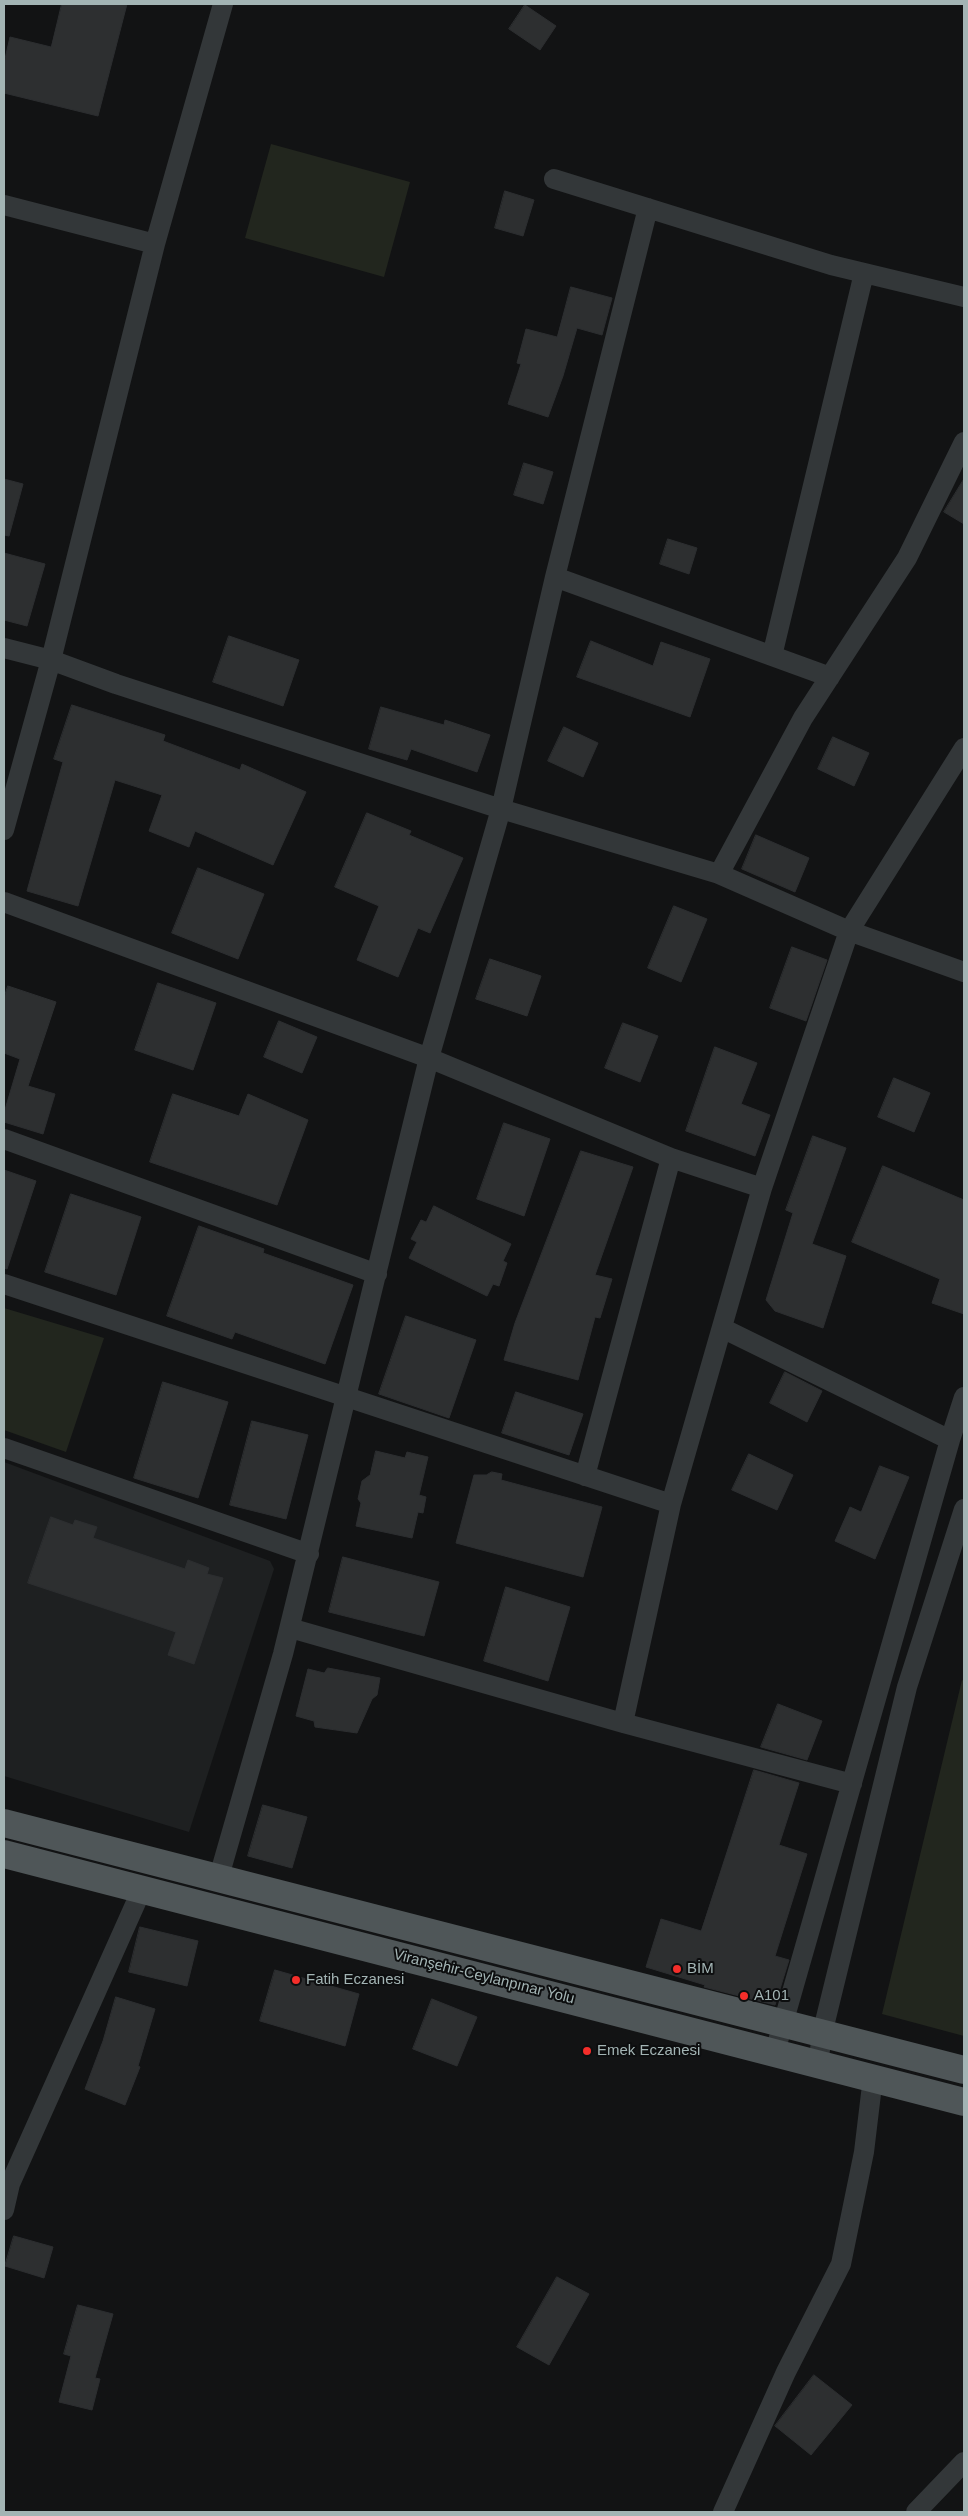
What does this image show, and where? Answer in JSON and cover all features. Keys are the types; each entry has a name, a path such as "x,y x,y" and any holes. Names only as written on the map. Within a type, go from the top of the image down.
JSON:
{"main road":[{"name":"Viranşehir-Ceylanpınar Yolu","path":"4,1824 964,2070"},
{"name":"Viranşehir-Ceylanpınar Yolu","path":"4,1854 595,2005 774,2055 964,2102"}],"street":[{"path":"4,830 51,660 155,244 223,4"},
{"path":"554,178 831,265 964,297"},
{"path":"4,205 155,244"},
{"path":"218,1880 290,1628 309,1554 429,1058 501,809 555,577 648,208"},
{"path":"772,656 864,273"},
{"path":"719,874 803,718 907,558 964,442"},
{"path":"555,577 830,677"},
{"path":"4,648 51,660 116,684 501,809 719,874 849,931 964,972"},
{"path":"623,1723 671,1504 762,1188 849,931 964,748"},
{"path":"4,902 429,1058 671,1158 762,1188"},
{"path":"4,1139 377,1274"},
{"path":"584,1476 671,1158"},
{"path":"4,1284 347,1399 671,1504"},
{"path":"722,1328 950,1440"},
{"path":"774,2055 950,1440 964,1397"},
{"path":"4,1448 309,1554"},
{"path":"818,2065 822,2034 907,1687 964,1509"},
{"path":"290,1628 623,1723 852,1784"},
{"path":"4,2210 10,2184 142,1889"},
{"path":"723,2512 786,2372 840,2264 864,2152 873,2078"},
{"path":"916,2512 964,2462"}],"shaded area":[{"path":"271,144 410,182 384,277 245,238"},
{"path":"4,1308 104,1338 66,1452 4,1430"},
{"path":"4,1462 270,1561 274,1569 189,1832 4,1776"},
{"path":"962,1680 964,1681 964,2036 882,2014"}],"building":[{"path":"62,4 127,4 98,116 4,93 4,63 10,37 51,47"},
{"path":"525,5 556,26 540,50 509,29"},
{"path":"505,191 534,200 523,236 495,228"},
{"path":"571,287 612,298 602,335 577,328 563,376 548,417 508,404 521,364 517,363 526,329 557,337"},
{"path":"524,463 553,472 543,504 514,495"},
{"path":"4,479 23,484 9,536 4,535"},
{"path":"964,479 964,524 944,512"},
{"path":"668,539 697,548 689,574 660,564"},
{"path":"4,553 45,564 27,626 4,620"},
{"path":"229,636 299,660 283,706 213,682"},
{"path":"591,641 653,666 661,642 710,659 690,717 577,677"},
{"path":"72,705 165,735 163,741 240,770 242,764 306,792 273,865 195,831 189,847 149,831 162,795 115,780 78,906 27,891 63,762 54,759"},
{"path":"381,707 444,725 445,720 490,735 477,772 411,749 407,760 369,749"},
{"path":"564,727 598,743 583,777 548,761"},
{"path":"833,737 869,753 854,786 818,769"},
{"path":"367,813 411,831 409,835 463,858 430,933 418,928 398,977 357,960 379,906 335,887"},
{"path":"756,835 809,858 795,892 742,869"},
{"path":"198,868 264,894 238,959 172,933"},
{"path":"674,906 707,919 681,982 648,968"},
{"path":"792,947 827,960 806,1021 770,1008"},
{"path":"490,959 541,976 527,1016 476,999"},
{"path":"158,983 216,1003 193,1070 135,1050"},
{"path":"8,986 56,1002 28,1086 55,1094 43,1134 4,1122 4,1113 20,1059 4,1053 4,998"},
{"path":"279,1021 317,1037 302,1073 264,1057"},
{"path":"623,1023 658,1036 640,1082 605,1068"},
{"path":"715,1047 757,1063 741,1104 770,1115 755,1156 686,1131"},
{"path":"894,1078 930,1093 914,1132 878,1117"},
{"path":"173,1094 239,1116 248,1094 308,1120 277,1205 150,1162"},
{"path":"504,1123 550,1139 524,1216 477,1199"},
{"path":"813,1136 846,1148 812,1244 846,1256 823,1328 775,1311 766,1300 793,1213 786,1210"},
{"path":"581,1151 633,1167 595,1275 612,1279 600,1318 595,1317 578,1380 504,1360 515,1323"},
{"path":"883,1166 964,1200 964,1314 932,1303 940,1279 852,1242"},
{"path":"4,1170 36,1181 7,1269 4,1268"},
{"path":"71,1194 141,1217 116,1295 45,1272"},
{"path":"434,1206 511,1244 503,1261 507,1263 499,1286 493,1284 487,1296 409,1258 417,1242 411,1239 421,1220 426,1222"},
{"path":"199,1226 264,1249 263,1253 353,1285 325,1364 235,1332 232,1339 167,1316"},
{"path":"406,1316 476,1340 449,1418 379,1394"},
{"path":"785,1372 822,1391 807,1422 770,1403"},
{"path":"163,1382 228,1402 198,1498 134,1478"},
{"path":"516,1392 583,1414 569,1455 502,1433"},
{"path":"252,1421 308,1435 286,1519 230,1505"},
{"path":"376,1451 405,1458 407,1452 428,1457 419,1495 426,1497 423,1513 418,1512 412,1538 356,1526 361,1503 358,1499 362,1481 370,1475"},
{"path":"749,1454 793,1475 777,1510 732,1490"},
{"path":"880,1466 909,1477 875,1559 835,1541 850,1507 861,1512"},
{"path":"492,1472 502,1474 501,1480 602,1507 583,1577 456,1543 474,1475 486,1475"},
{"path":"51,1517 73,1525 75,1520 97,1527 93,1538 185,1569 188,1560 209,1568 207,1574 223,1578 194,1664 168,1655 176,1632 28,1583"},
{"path":"343,1557 439,1582 424,1636 329,1612"},
{"path":"506,1587 570,1607 548,1681 484,1661"},
{"path":"328,1668 380,1678 377,1695 372,1699 357,1733 315,1727 314,1721 296,1716 308,1669 324,1673"},
{"path":"778,1704 822,1721 807,1760 761,1747"},
{"path":"754,1770 799,1783 779,1845 807,1854 775,1956 789,1960 775,2005 704,1987 705,1985 646,1967 661,1919 701,1931"},
{"path":"263,1805 307,1817 292,1868 248,1856"},
{"path":"140,1927 198,1941 187,1986 129,1972"},
{"path":"275,1970 359,1994 345,2046 260,2021"},
{"path":"116,1997 155,2009 138,2066 140,2067 125,2105 85,2089 103,2041"},
{"path":"432,1999 477,2017 457,2066 413,2049"},
{"path":"14,2236 53,2247 44,2278 5,2266"},
{"path":"557,2277 589,2294 549,2365 517,2347"},
{"path":"78,2305 113,2314 95,2378 100,2379 92,2410 59,2402 71,2356 64,2354"},
{"path":"814,2375 852,2405 811,2455 775,2426"}],"place":[{"name":"BİM","path":"677,1969"},
{"name":"Fatih Eczanesi","path":"296,1980"},
{"name":"A101","path":"744,1996"},
{"name":"Emek Eczanesi","path":"587,2051"}]}
